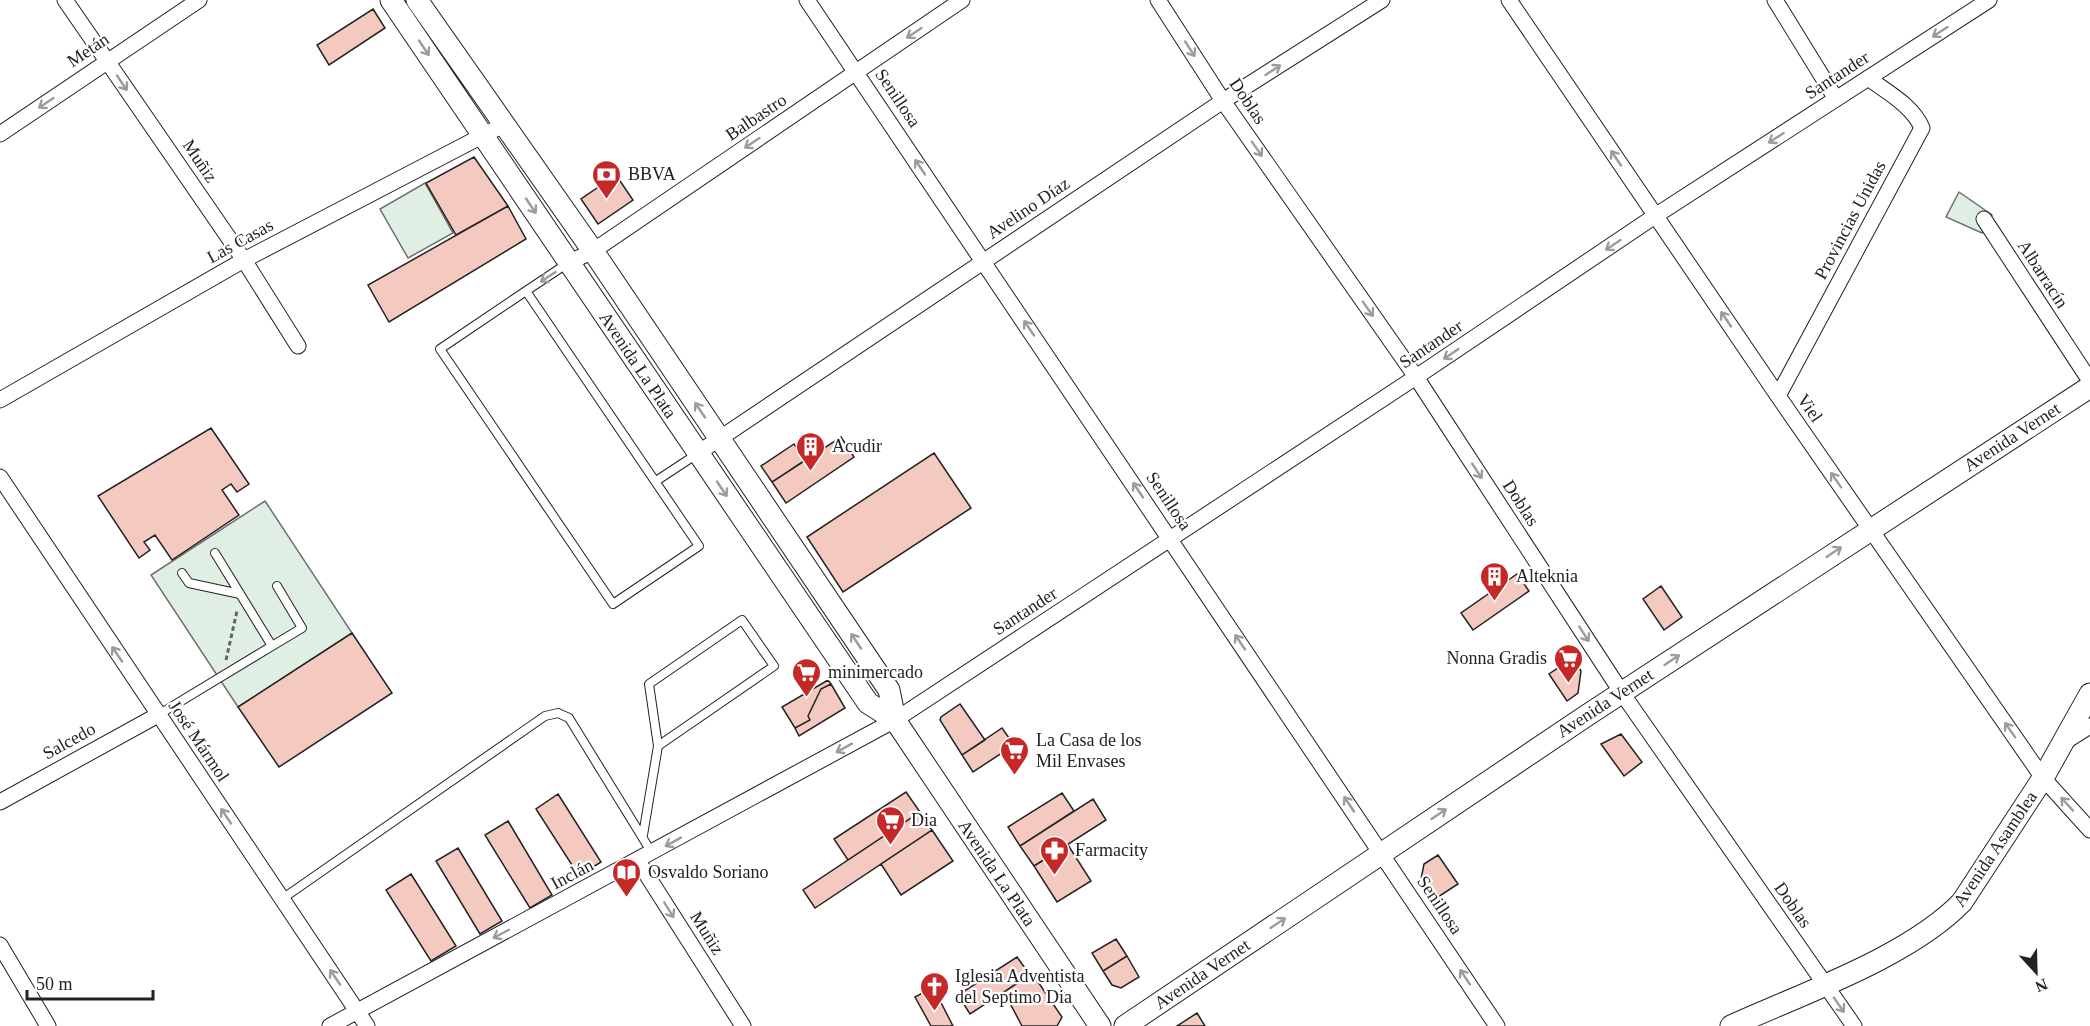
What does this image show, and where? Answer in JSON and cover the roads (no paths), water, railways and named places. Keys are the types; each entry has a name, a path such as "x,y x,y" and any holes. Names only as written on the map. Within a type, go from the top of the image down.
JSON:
{"main road":[{"name":"Avenida La Plata","path":"417,0 593,251 889,690 895,720 1100,1026"},
{"name":"Avenida La Plata","path":"397,2 483,134 868,704 895,720"},
{"name":"Avenida Vernet","path":"1125,1026 1870,528 2090,387"},
{"name":"Avenida Asamblea","path":"1731,1026 1882,958 1949,916 1962,902 2043,778 2090,693"}],"street":[{"name":"Muñiz","path":"65,0 244,260 298,346"},
{"name":"Metán","path":"0,134 199,0"},
{"name":"Senillosa","path":"807,0 1497,1026"},
{"name":"Balbastro","path":"570,262 593,251 962,0"},
{"name":"Doblas","path":"1158,0 1223,101 1416,377 1622,693 1854,1026"},
{"name":"Avelino Díaz","path":"698,453 1223,101 1382,0"},
{"name":"Viel","path":"1509,0 1778,396 2043,778 2090,830"},
{"path":"1775,0 1836,99"},
{"name":"Santander","path":"895,720 1416,377 1655,216 1989,0"},
{"name":"Provincias Unidas","path":"1778,396 1922,128 1918,117 1910,109 1868,78"},
{"name":"Las Casas","path":"0,400 244,260 503,124"},
{"name":"Albarracín","path":"1984,219 2090,381"},
{"name":"José Mármol","path":"0,477 367,1026"},
{"name":"Salcedo","path":"0,802 158,715"},
{"name":"Inclán","path":"330,1026 652,854 895,720"},
{"path":"2063,743 2090,726"},
{"name":"Muñiz","path":"638,861 742,1026"},
{"path":"0,945 48,1026"}],"lane":[{"path":"526,291 699,546 613,604 440,349 526,291 570,262"},
{"path":"656,481 698,453"},
{"path":"215,553 272,646"},
{"path":"182,573 189,583 240,594"},
{"path":"158,715 302,628 278,586"},
{"path":"643,836 658,746 649,684 742,620 774,666 658,746"},
{"path":"282,899 545,716 558,712 569,718 652,854"}],"place":[{"name":"BBVA","path":"607,200"},
{"name":"Acudir","path":"811,472"},
{"name":"Alteknia","path":"1495,602"},
{"name":"Nonna Gradis","path":"1568,684"},
{"name":"minimercado","path":"807,698"},
{"name":"La Casa de los Mil Envases","path":"1015,776"},
{"name":"Dia","path":"890,846"},
{"name":"Farmacity","path":"1054,876"},
{"name":"Osvaldo Soriano","path":"627,898"},
{"name":"Iglesia Adventista del Septimo Dia","path":"934,1012"}]}
